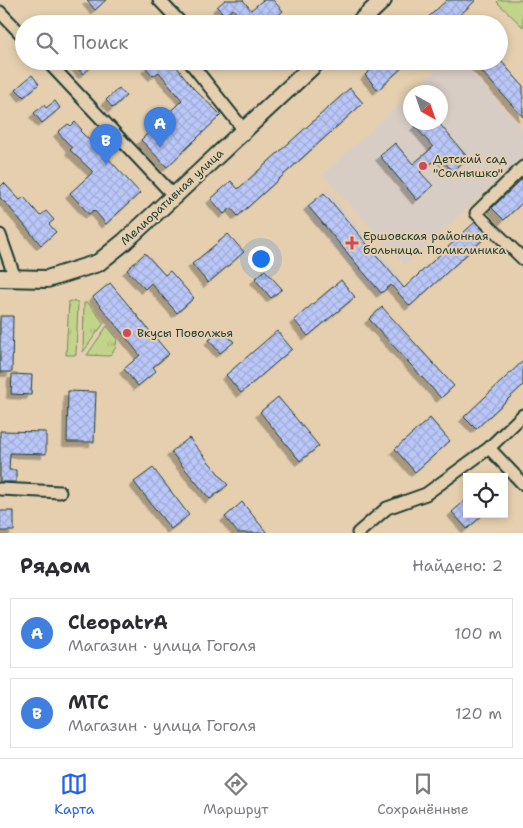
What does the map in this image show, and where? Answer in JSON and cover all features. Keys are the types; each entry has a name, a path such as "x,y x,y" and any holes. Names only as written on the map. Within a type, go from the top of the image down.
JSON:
{"main road":[{"path":"368,15 384,0"},
{"name":"Мелиоративная улица","path":"8,278 47,279 98,263 124,242 308,70"}],"street":[{"path":"159,0 173,15"},
{"path":"0,12 15,28"},
{"path":"55,70 174,196"},
{"path":"196,70 244,130"},
{"path":"523,167 476,212 523,258"},
{"path":"0,235 8,278"},
{"path":"358,533 387,508 426,494 489,448 523,415"},
{"path":"489,448 523,484"},
{"path":"0,489 60,492"}],"shaded area":[{"name":"Детский сад \"Солнышко\"","path":"436,70 469,70 523,129 523,157 405,265 322,175 403,100 403,130 448,130 448,85 420,85"},
{"name":"Ершовская районная больница. Поликлиника","path":"327,189 401,277 377,297 303,209"}],"green space":[{"path":"499,0 523,0 523,27 497,2"},
{"path":"69,301 78,302 76,355 66,355"},
{"path":"84,303 88,303 104,323 83,352"},
{"path":"107,326 117,338 113,352 109,356 87,355"}],"building":[{"path":"87,0 106,0 95,10"},
{"path":"225,0 243,0 251,10 263,0 273,0 283,11 278,15 238,15 233,9 225,15 217,7"},
{"path":"447,0 476,0 460,15 431,15"},
{"path":"508,69 523,86 523,117 480,70"},
{"path":"79,70 88,70 83,74"},
{"path":"148,70 179,70 194,89 221,115 167,167 141,140 182,100 159,72 153,76"},
{"path":"370,70 399,70 378,90 365,75"},
{"path":"32,75 39,84 24,97 16,89"},
{"path":"119,88 126,96 113,108 106,100"},
{"path":"350,88 363,103 238,216 231,208 224,214 211,199 231,181 238,189"},
{"path":"55,101 60,108 42,123 34,113 44,105 46,108"},
{"path":"75,122 82,130 80,131 140,193 106,224 94,210 89,214 70,193 93,172 70,150 72,148 58,132 68,124 71,126"},
{"path":"418,130 445,130 468,158 452,171 440,156 420,172 433,186 417,200 380,156 395,143 413,164 433,147"},
{"path":"523,178 523,202 504,220 492,208"},
{"path":"4,183 20,200 24,197 40,216 46,211 54,220 49,224 56,232 41,245 0,198 0,187"},
{"path":"324,193 404,288 475,222 488,235 410,306 391,285 381,293 308,206"},
{"path":"228,234 244,252 208,283 192,264"},
{"path":"145,253 165,275 170,271 194,298 177,313 151,283 145,289 127,270"},
{"path":"265,270 282,289 271,298 255,279"},
{"path":"341,280 355,297 308,336 294,320"},
{"path":"110,283 169,354 153,367 156,371 138,386 124,369 140,355 93,297"},
{"path":"382,307 454,386 441,398 369,319"},
{"path":"0,316 13,316 12,372 0,372"},
{"path":"222,329 234,342 220,353 209,340"},
{"path":"277,331 292,349 241,393 226,375"},
{"path":"523,361 523,385 476,429 464,417"},
{"path":"12,374 32,375 31,395 11,394"},
{"path":"68,391 96,392 94,442 67,442"},
{"path":"278,397 319,446 300,461 260,412"},
{"path":"430,418 450,441 415,472 395,449"},
{"path":"0,431 46,432 46,454 10,453 9,470 16,470 16,482 0,482"},
{"path":"189,438 228,485 210,499 171,452"},
{"path":"153,468 189,515 171,529 134,482"},
{"path":"242,502 267,533 238,533 225,517"},
{"path":"463,502 463,518 479,518 467,529 452,512"},
{"path":"0,511 14,511 14,531 0,531"}],"place":[{"name":"CleopatrA","path":"160,148"},
{"name":"МТС","path":"106,165"},
{"name":"Детский сад \"Солнышко\"","path":"423,166"},
{"name":"Ершовская районная больница. Поликлиника","path":"352,243"},
{"name":"Вкусы Поволжья","path":"127,333"}]}
